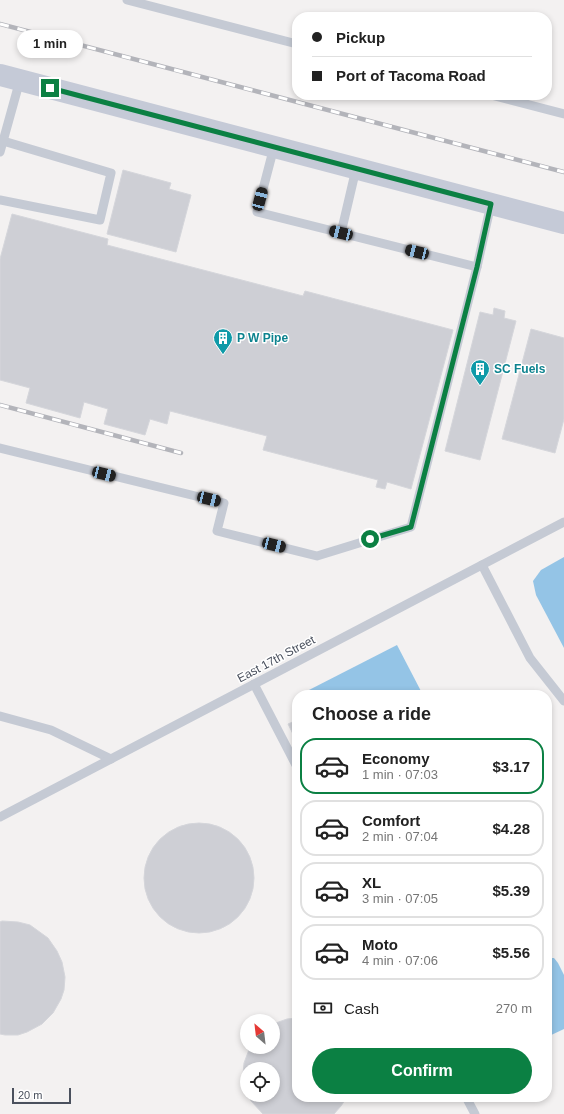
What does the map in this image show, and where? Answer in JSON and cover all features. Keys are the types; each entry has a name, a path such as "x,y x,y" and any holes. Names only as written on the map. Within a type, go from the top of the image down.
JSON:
{"main road":[{"path":"10,78 564,223"}],"lane":[{"path":"127,0 292,43"},
{"path":"0,152 10,78"},
{"path":"510,100 564,114"},
{"path":"0,200 100,220 111,172 1,140"},
{"path":"274,147 257,212 477,267"},
{"path":"341,233 356,169"},
{"path":"0,448 224,503 217,531 317,556 411,527 477,267 491,204"},
{"name":"East 17th Street","path":"0,817 564,522"},
{"path":"482,566 530,658 564,701"},
{"path":"254,684 292,757"},
{"path":"0,716 51,730 111,759"},
{"path":"469,1102 475,1114"}],"water":[{"path":"564,557 564,648 536,595 533,581 541,570"},
{"path":"397,645 420,690 309,690"},
{"path":"552,958 554,958 558,963 564,975 564,1029 552,1035"}],"building":[{"path":"123,170 171,183 169,189 191,195 176,252 107,234"},
{"name":"P W Pipe","path":"12,214 108,239 107,245 303,296 305,291 453,330 411,489 387,482 385,489 376,487 378,480 263,450 267,436 170,411 167,424 150,419 145,435 104,424 108,409 84,402 80,418 26,403 30,388 0,380 0,259"},
{"name":"SC Fuels","path":"494,308 505,311 504,318 516,321 480,460 445,451 480,312 493,315"},
{"path":"531,329 564,338 564,419 555,453 502,439"},
{"path":"292,722 292,732 288,724"},
{"path":"199,823 220,827 230,832 238,839 245,847 250,857 254,878 250,899 245,909 238,917 230,924 220,929 199,933 178,929 168,924 160,917 153,909 148,899 144,878 148,857 153,847 160,839 168,832 178,827"},
{"path":"0,922 18,922 30,925 48,938 57,951 62,962 65,977 64,990 61,999 53,1013 42,1024 18,1035 0,1034"},
{"path":"292,1018 292,1102 344,1102 334,1114 263,1114 252,1102 280,1102 280,1062 244,1062 247,1054 280,1054 280,1022"}],"railway":[{"path":"0,24 564,172"},
{"path":"0,405 181,453"}],"place":[{"name":"P W Pipe","path":"223,355"},
{"name":"SC Fuels","path":"480,386"}],"route":[{"path":"50,88 491,204 477,267 411,527 370,539"}]}
